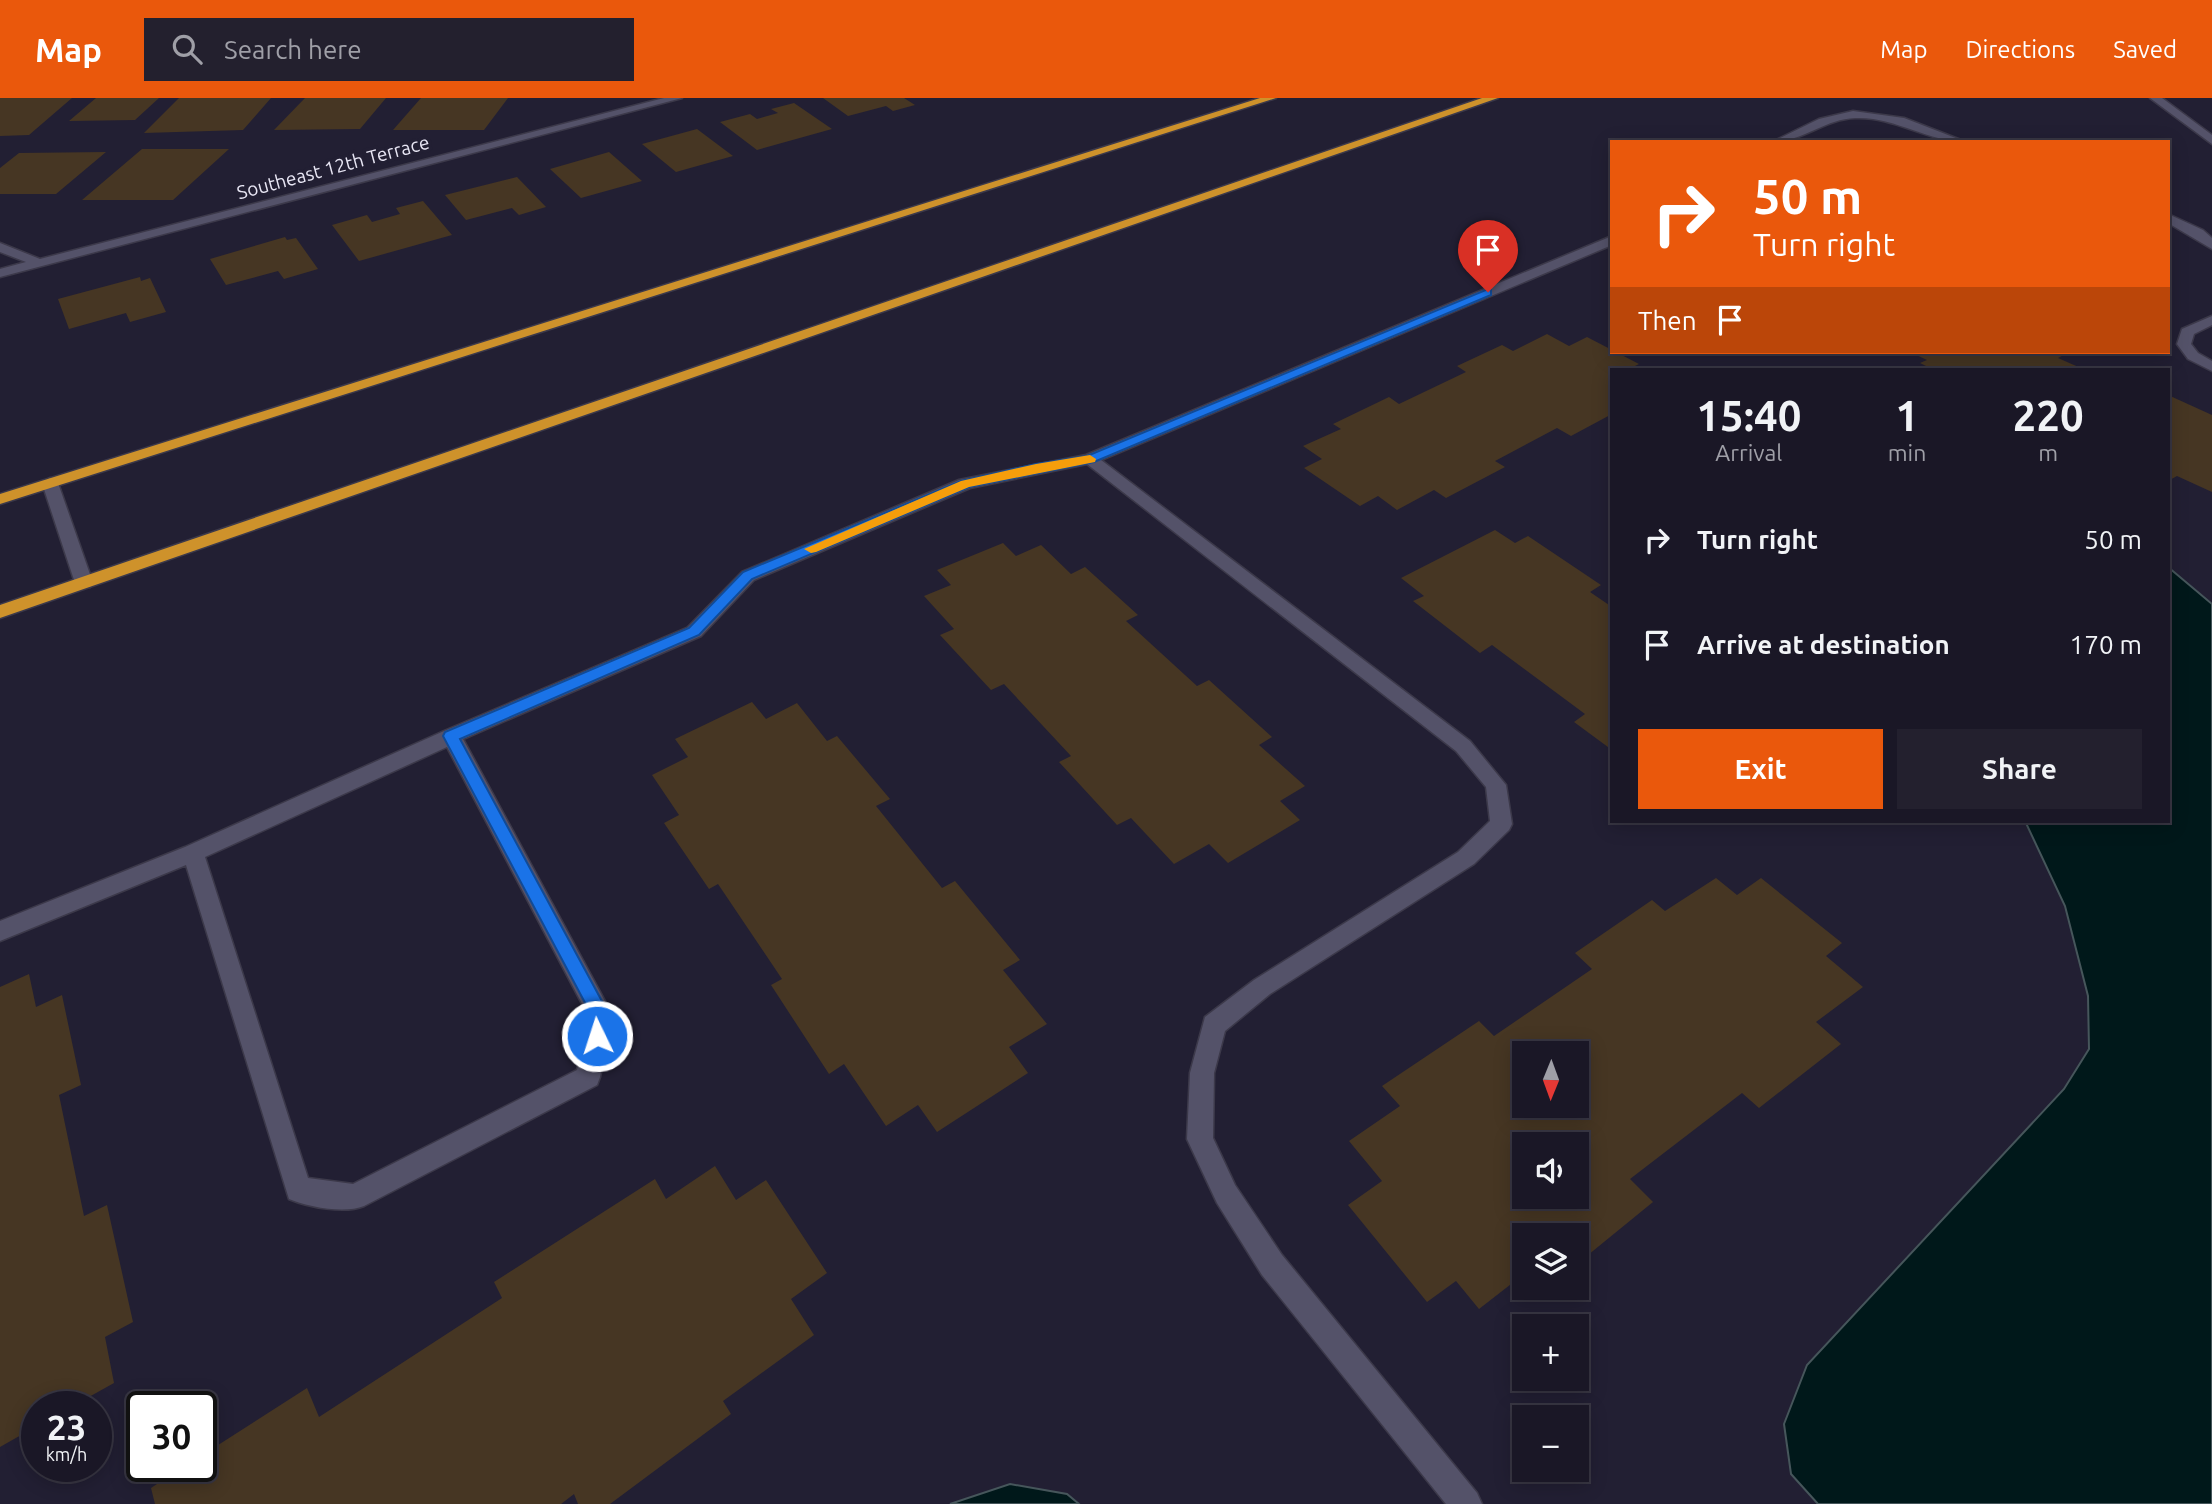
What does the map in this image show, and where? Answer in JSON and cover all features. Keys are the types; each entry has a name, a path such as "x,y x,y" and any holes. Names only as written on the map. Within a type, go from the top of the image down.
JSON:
{"highway":[{"path":"0,499 1270,98"},
{"path":"0,612 1493,98"}],"street":[{"name":"Southeast 12th Terrace","path":"0,273 677,98"},
{"path":"2155,98 2212,141"},
{"path":"1783,140 1838,117 1859,115 1914,125 1955,140"},
{"path":"2170,219 2198,233 2212,245"},
{"path":"0,932 193,853 451,736 694,632 748,576 965,484 1090,459 1610,241"},
{"path":"0,247 39,263"},
{"path":"2212,320 2187,332 2185,344 2193,356 2212,367"},
{"path":"1090,459 1462,746 1496,785 1500,824 1466,858 1262,987 1214,1025 1202,1073 1200,1139 1226,1194 1272,1265 1466,1504"},
{"path":"50,483 84,583"},
{"path":"193,853 298,1190 355,1197 588,1077 591,1065 601,1016 451,736"}],"shaded area":[{"path":"2170,569 2212,604 2212,1504 1818,1504 1791,1474 1784,1424 1807,1365 2064,1089 2089,1049 2088,996 2065,906 2026,823 2170,823"},
{"path":"1010,1484 1067,1494 1079,1504 950,1504"}],"building":[{"path":"0,98 72,98 29,135 0,136"},
{"path":"96,98 159,98 135,120 69,121"},
{"path":"179,98 271,98 243,130 144,133"},
{"path":"305,98 386,98 360,129 274,130"},
{"path":"421,98 508,98 484,130 393,130"},
{"path":"823,98 904,98 915,105 893,111 886,106 848,116"},
{"path":"794,103 832,129 757,150 720,122 750,114 757,119 778,113 771,109"},
{"path":"697,129 733,156 676,172 642,144"},
{"path":"142,149 229,149 173,200 82,200"},
{"path":"106,152 56,194 0,194 0,168 19,153"},
{"path":"609,152 642,181 581,198 550,169"},
{"path":"517,177 546,207 519,215 512,208 466,220 445,195"},
{"path":"423,201 452,235 359,261 332,225 367,215 372,222 400,214 396,208"},
{"path":"285,237 287,240 296,238 318,269 284,279 278,271 226,285 210,259"},
{"path":"140,277 141,281 150,278 166,312 130,322 126,313 69,329 58,299"},
{"path":"1547,334 1569,346 1587,337 1610,349 1610,354 1620,354 1639,364 1631,368 1610,368 1610,415 1571,436 1557,428 1495,461 1505,467 1446,498 1434,490 1397,510 1378,496 1360,506 1304,468 1322,459 1303,446 1341,429 1333,424 1389,397 1399,404 1466,372 1457,366 1502,345 1513,351"},
{"path":"1914,354 2065,354 2058,358 2081,368 1930,368 1920,363 1927,360"},
{"path":"2170,396 2212,415 2212,492 2177,476 2170,480"},
{"path":"1495,530 1515,543 1528,536 1601,585 1590,592 1610,606 1610,749 1574,722 1585,714 1492,645 1480,653 1413,601 1424,596 1401,578"},
{"path":"1003,543 1016,556 1041,545 1071,574 1085,567 1138,615 1126,621 1197,686 1209,680 1272,737 1259,745 1305,786 1280,801 1300,820 1228,863 1209,844 1174,864 1131,818 1117,825 1059,762 1071,756 1004,684 991,690 940,635 954,629 924,596 951,585 937,570"},
{"path":"752,702 766,719 797,703 827,741 837,736 890,799 876,806 942,888 955,881 1020,960 1003,970 1047,1024 1009,1047 1028,1073 937,1132 918,1105 886,1126 844,1064 829,1074 771,985 782,979 718,884 709,889 664,823 679,815 652,775 688,757 675,739"},
{"path":"1716,878 1737,895 1761,878 1842,943 1826,956 1863,987 1816,1022 1841,1044 1759,1108 1742,1093 1630,1179 1653,1202 1589,1254 1589,1223 1512,1223 1512,1283 1479,1309 1456,1281 1427,1302 1348,1205 1382,1181 1349,1141 1400,1106 1382,1086 1479,1021 1494,1036 1592,969 1575,953 1652,900 1665,911"},
{"path":"29,974 36,1007 62,995 81,1085 59,1095 84,1216 107,1205 133,1322 105,1337 114,1383 100,1391 21,1391 21,1435 0,1447 0,987"},
{"path":"715,1166 736,1200 766,1180 827,1273 791,1299 814,1335 723,1401 731,1414 610,1504 578,1504 574,1494 561,1504 155,1504 151,1488 160,1482 217,1482 217,1446 307,1388 319,1417 502,1298 494,1282 655,1179 666,1199"}],"slow traffic":[{"path":"811,549 965,484 1090,459"}],"route":[{"path":"597,1036 601,1016 451,736 694,632 748,576 965,484 1090,459 1488,292"}]}
